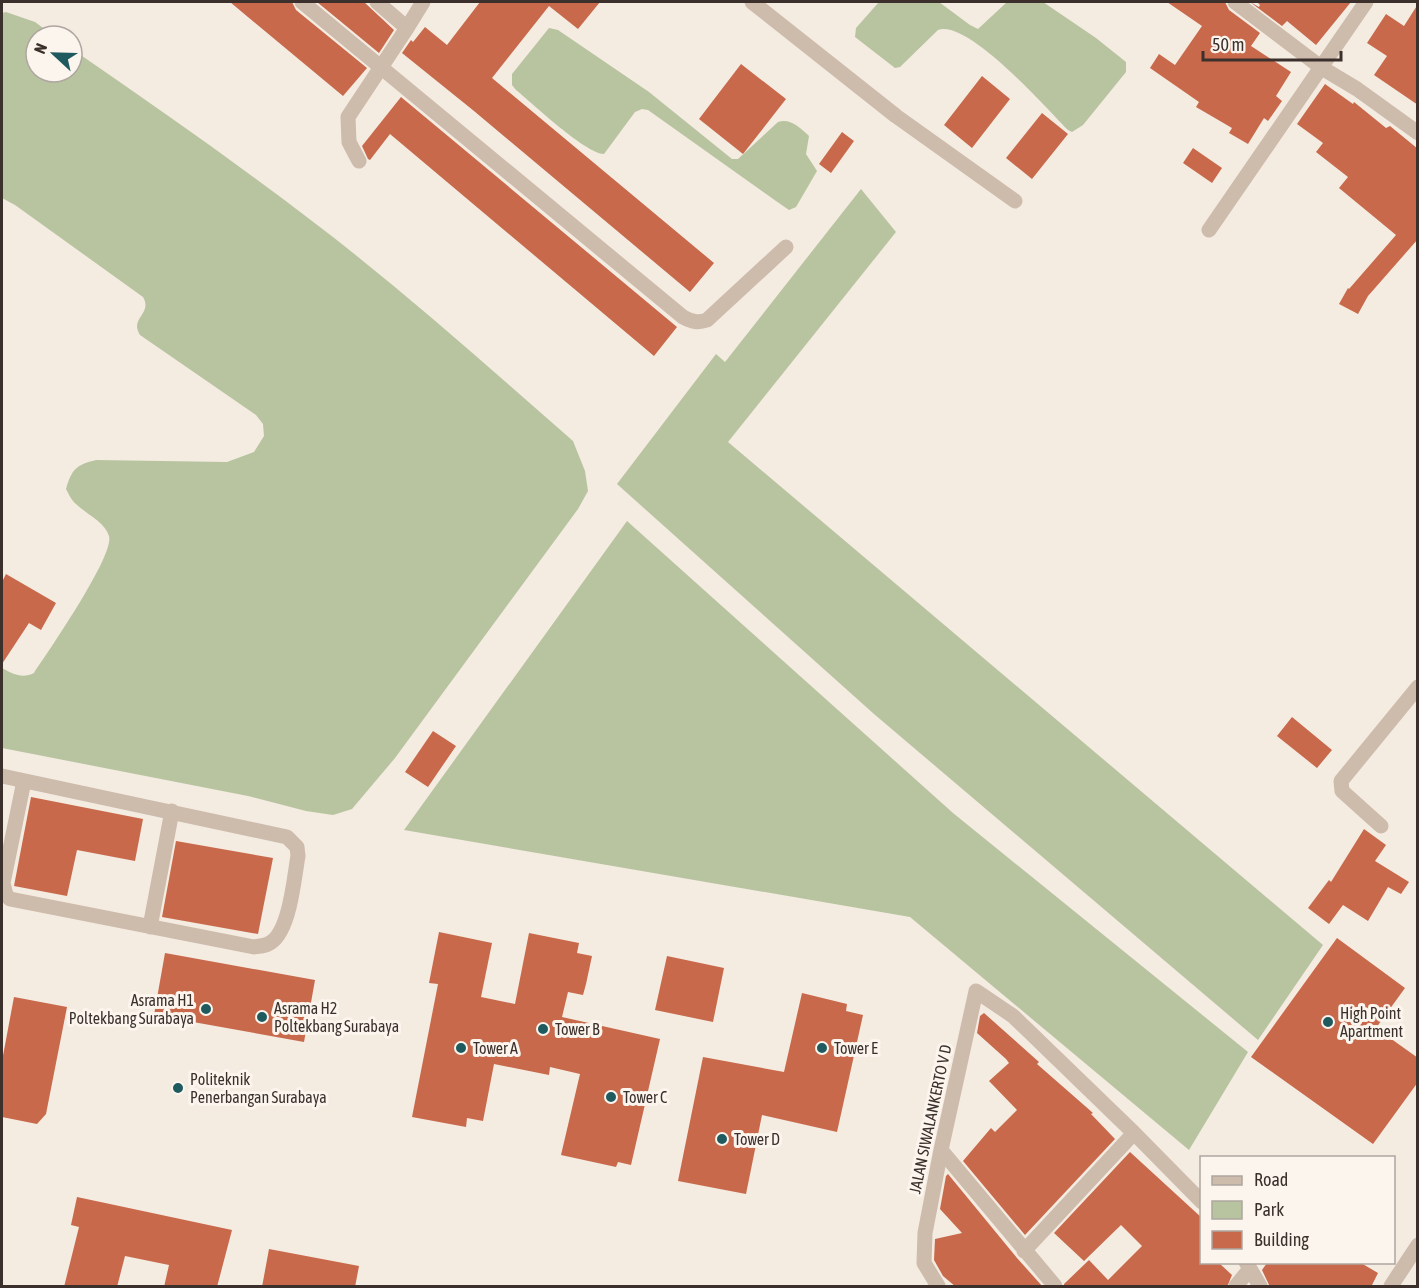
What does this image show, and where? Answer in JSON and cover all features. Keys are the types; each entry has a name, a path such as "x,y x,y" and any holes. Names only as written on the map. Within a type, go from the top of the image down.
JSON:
{"street":[{"path":"302,2 683,317 691,321 707,320 786,247"},
{"path":"377,2 407,28"},
{"path":"359,161 349,141 348,117 423,2"},
{"path":"752,2 896,116 1015,201"},
{"path":"1235,2 1322,68 1357,89 1418,133"},
{"path":"1209,230 1366,2"},
{"path":"1381,826 1342,790 1341,781 1418,687"},
{"path":"2,776 287,837 297,847 298,856 285,921 278,936 269,944 254,947 15,900 6,896 3,883 24,781"},
{"path":"150,927 172,811"},
{"name":"JALAN SIWALANKERTO V D","path":"938,1287 927,1270 923,1256 941,1150 976,991 1013,1016 1134,1133"},
{"path":"1024,1251 1134,1133 1200,1200"},
{"path":"941,1150 1055,1287"},
{"path":"1391,1287 1418,1245"},
{"path":"1236,1287 1248,1266"},
{"path":"1248,1266 1260,1287"}],"green space":[{"path":"879,2 939,2 978,29 1007,2 1043,2 1096,38 1126,62 1126,72 1083,125 1072,132 987,51 951,30 938,30 900,67 895,68 855,37 856,28"},
{"path":"6,12 38,24 24,24 24,84 84,84 84,57 223,155 346,247 573,441 585,471 588,491 578,509 395,758 352,809 333,815 306,811 248,796 2,748 2,668 22,676 34,673 92,582 108,546 109,536 104,526 80,508 71,499 66,489 76,469 96,460 227,462 254,452 264,436 263,424 256,415 140,335 137,324 145,308 143,297 2,198 2,13"},
{"path":"549,28 558,30 649,92 732,159 738,159 778,122 787,121 799,127 809,136 806,154 817,171 796,207 789,210 648,110 642,109 635,112 604,154 596,152 572,137 512,85 512,74"},
{"path":"861,189 896,232 728,442 1323,945 1258,1040 874,714 617,484 716,354 725,362"},
{"path":"627,521 953,813 1248,1052 1189,1150 910,917 404,830"}],"building":[{"path":"230,2 292,2 296,10 367,68 343,96"},
{"path":"317,2 364,2 394,30 379,53"},
{"path":"480,2 600,2 578,29 549,6 492,78 714,263 690,292 402,53 411,40 413,42 425,27 447,45"},
{"path":"1167,2 1225,2 1229,10 1260,33 1251,46 1291,72 1276,96 1282,101 1268,121 1264,118 1248,144 1229,133 1232,128 1196,107 1199,102 1150,68 1159,54 1175,65 1202,26"},
{"path":"1250,2 1259,7 1257,2 1351,2 1316,45 1287,21 1282,26"},
{"path":"1418,4 1418,105 1374,75 1387,56 1367,43 1386,14 1404,26"},
{"path":"741,64 786,99 743,154 699,119"},
{"path":"982,76 1010,99 972,148 944,125"},
{"path":"1325,84 1353,104 1354,102 1386,128 1390,126 1418,149 1418,239 1368,296 1358,314 1339,304 1348,288 1396,235 1339,188 1348,177 1316,152 1323,143 1297,124"},
{"path":"401,97 677,327 654,356 390,134 370,160 368,159 362,146"},
{"path":"1042,113 1068,134 1032,179 1006,158"},
{"path":"842,132 854,141 831,173 819,164"},
{"path":"1193,148 1222,168 1212,183 1183,163"},
{"path":"6,574 56,603 41,630 29,623 2,664 2,582"},
{"path":"1292,717 1332,750 1317,768 1277,736"},
{"path":"433,731 456,746 428,787 405,772"},
{"path":"31,797 143,819 135,861 77,850 67,896 14,886"},
{"path":"1364,829 1386,845 1375,861 1409,882 1401,894 1388,887 1368,921 1343,905 1329,924 1308,908 1329,880 1331,882"},
{"path":"176,841 273,858 258,934 162,917"},
{"path":"439,932 492,943 481,997 515,1004 529,933 579,943 577,953 592,956 583,995 568,992 562,1017 660,1039 631,1165 618,1162 616,1167 561,1155 580,1074 550,1067 549,1075 494,1064 483,1121 467,1118 466,1127 412,1117 438,984 429,983"},
{"name":"High Point Apartment","path":"1337,938 1405,988 1376,1028 1418,1058 1418,1082 1373,1144 1251,1057"},
{"path":"165,953 315,980 304,1042 154,1015"},
{"path":"667,956 724,968 713,1022 655,1010"},
{"path":"802,993 847,1004 846,1011 863,1015 837,1132 762,1115 746,1194 678,1181 703,1057 784,1072"},
{"path":"14,997 67,1007 46,1114 37,1124 2,1117 2,1061"},
{"path":"984,1013 1093,1113 1091,1114 1115,1139 1025,1235 963,1161 991,1128 995,1132 1017,1110 989,1081 1009,1063 977,1033 980,1016"},
{"path":"1130,1152 1200,1216 1200,1264 1220,1264 1232,1275 1227,1287 1064,1287 1064,1284 1089,1260 1108,1280 1142,1246 1121,1225 1084,1261 1054,1233"},
{"path":"948,1174 1043,1287 956,1287 943,1276 934,1260 935,1239 962,1233 940,1209"},
{"path":"77,1197 232,1230 217,1287 164,1287 169,1265 125,1256 117,1287 64,1287 79,1227 71,1225"},
{"path":"269,1249 359,1266 355,1287 262,1287"},
{"path":"1266,1264 1363,1264 1378,1273 1371,1287 1270,1287 1262,1270"}],"place":[{"name":"Asrama H1 Poltekbang Surabaya","path":"206,1009"},
{"name":"Asrama H2 Poltekbang Surabaya","path":"262,1017"},
{"name":"High Point Apartment","path":"1328,1022"},
{"name":"Tower B","path":"543,1029"},
{"name":"Tower A","path":"461,1048"},
{"name":"Tower E","path":"822,1048"},
{"name":"Politeknik Penerbangan Surabaya","path":"178,1088"},
{"name":"Tower C","path":"611,1097"},
{"name":"Tower D","path":"722,1139"}]}
